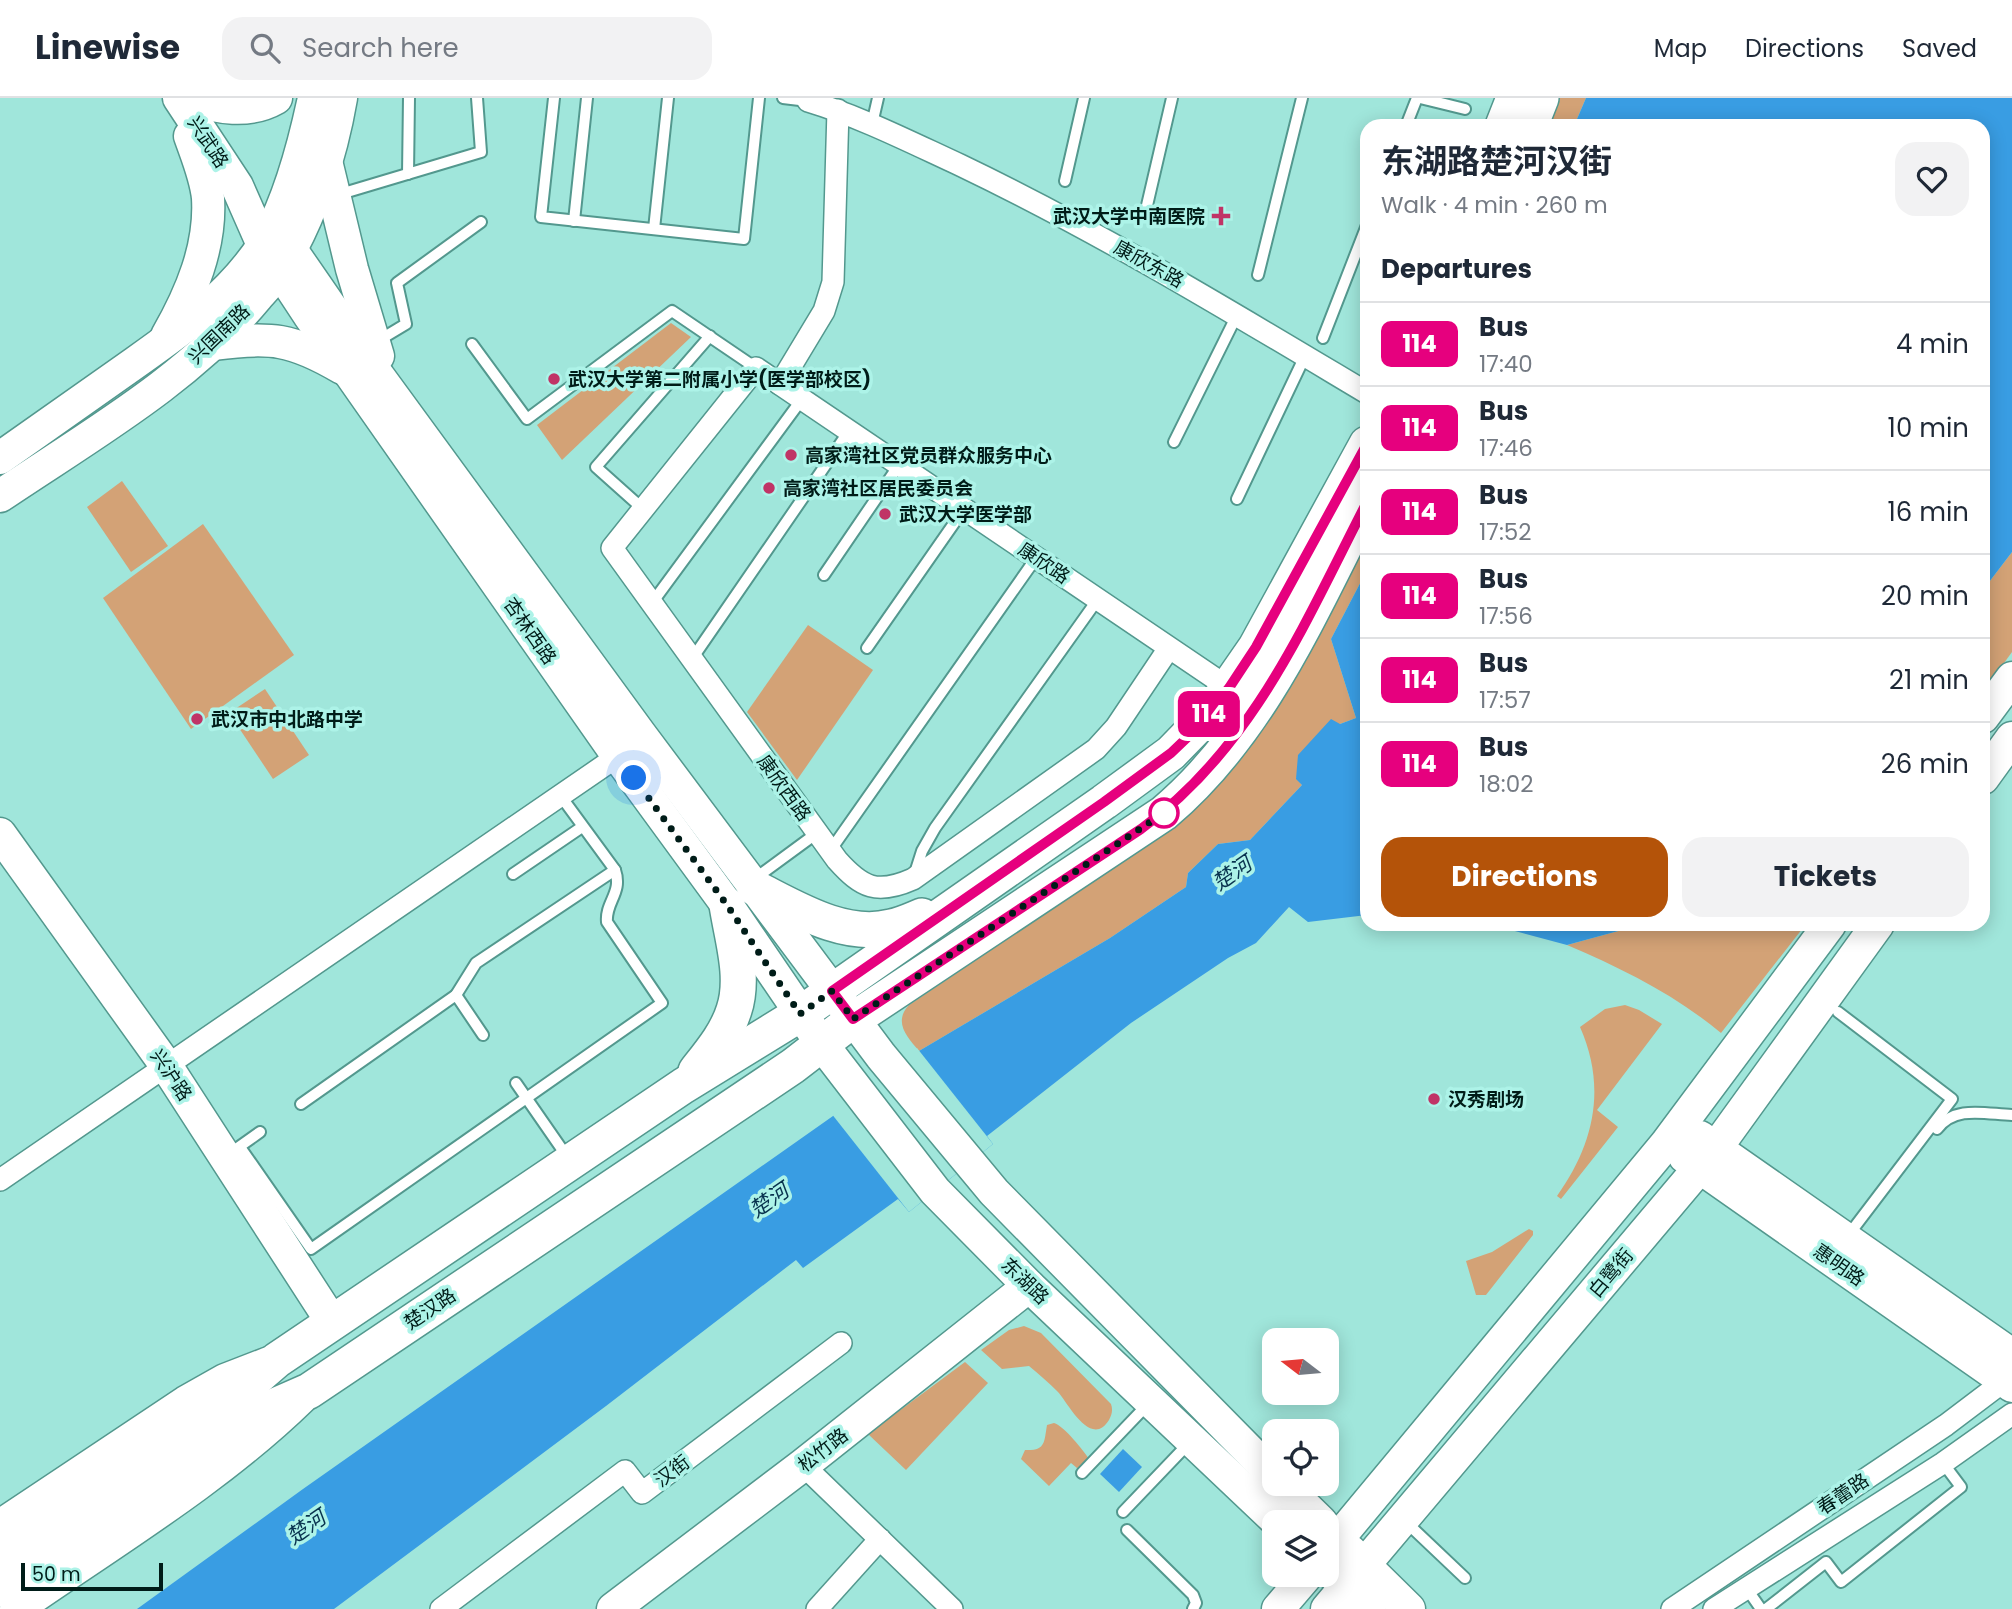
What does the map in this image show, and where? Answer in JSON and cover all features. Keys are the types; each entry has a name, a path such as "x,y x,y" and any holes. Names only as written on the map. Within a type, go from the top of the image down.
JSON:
{"main road":[{"name":"兴武路","path":"178,98 277,247"},
{"path":"163,343 181,312 190,289 200,260 208,220 204,175 178,98"},
{"path":"190,98 232,108 259,106 276,98"},
{"name":"兴国南路","path":"0,496 152,392 214,344 277,247 314,98"},
{"name":"兴国南路","path":"0,458 163,343 209,307 277,247 323,200 326,161 341,98"},
{"path":"1506,119 1514,98"},
{"path":"1533,119 1541,98"},
{"path":"323,200 352,270 389,391"},
{"name":"杏林西路","path":"277,247 351,373 618,756 808,958 832,991"},
{"name":"杏林西路","path":"277,247 389,391 639,734 744,892 800,1014"},
{"path":"214,344 272,339 300,346 351,373"},
{"path":"0,1558 225,1405 277,1360 332,1322 683,1086 800,1014 1171,753 1193,732 1229,688 1280,606 1360,457"},
{"path":"853,1019 1141,829 1164,813 1197,782 1232,742 1267,692 1360,515"},
{"path":"1990,708 2012,678"},
{"path":"1990,768 2012,738"},
{"name":"兴沪路","path":"0,834 232,1152 332,1322"},
{"path":"683,1086 716,1045 735,1009 744,892 830,923 876,929 923,916 976,890"},
{"name":"白鹭街","path":"1339,1554 1674,1134 1825,931"},
{"name":"白鹭街","path":"1339,1557 1403,1520 1708,1158 1873,931"},
{"name":"东湖路","path":"832,991 881,1056 970,1164 1069,1270 1262,1464"},
{"name":"东湖路","path":"800,1014 849,1082 935,1191 1029,1286 1265,1510"},
{"name":"楚汉路","path":"0,1590 259,1413 309,1391 781,1073 853,1019"},
{"name":"惠明路","path":"1674,1134 2009,1365"},
{"name":"惠明路","path":"1708,1158 1848,1241 2009,1365"},
{"name":"松竹路","path":"613,1609 803,1465 1029,1286"},
{"path":"0,1525 186,1402 225,1380 277,1360"},
{"path":"16,1609 217,1469 271,1427 309,1391"},
{"path":"1339,1562 1409,1609"},
{"path":"1339,1565 1370,1609"},
{"path":"1278,1609 1297,1587"}],"street":[{"name":"康欣东路","path":"809,99 872,124 1089,230 1360,389"},
{"path":"780,384 824,311 833,282 838,110"},
{"name":"康欣路","path":"756,368 1229,688"},
{"name":"康欣西路","path":"756,368 612,548 830,851 851,876 865,885 889,888 913,879 1096,750 1116,727 1169,648"},
{"path":"0,1180 618,756"},
{"name":"汉街","path":"441,1609 625,1471 642,1493 841,1343"},
{"name":"春蕾路","path":"1672,1609 1946,1425 2009,1365"},
{"name":"春蕾路","path":"1714,1609 1942,1463 2012,1414"},
{"path":"803,1465 952,1609"},
{"path":"817,1609 880,1539"}],"lane":[{"path":"408,174 409,98"},
{"path":"323,200 481,152 477,98"},
{"path":"554,98 541,218 744,239 759,98"},
{"path":"574,221 587,98"},
{"path":"654,229 668,98"},
{"path":"783,98 809,99"},
{"path":"872,124 878,98"},
{"path":"1065,181 1084,98"},
{"path":"1145,214 1172,98"},
{"path":"1258,275 1302,98"},
{"path":"1409,119 1418,98 1465,109"},
{"path":"374,343 406,324 397,283 481,222"},
{"path":"1322,338 1360,243"},
{"path":"472,344 527,419 672,311 756,368"},
{"path":"1174,442 1237,315"},
{"path":"643,509 596,467 710,336"},
{"path":"1237,499 1305,356"},
{"path":"652,603 802,399"},
{"path":"692,659 849,431"},
{"path":"824,575 899,465"},
{"path":"867,648 964,509"},
{"path":"830,851 1036,558"},
{"path":"913,879 922,851 934,828 1097,599"},
{"path":"260,1132 232,1152 311,1249 662,1003 607,922 606,916 618,887 615,870 560,795"},
{"path":"513,874 582,827"},
{"path":"744,892 817,833"},
{"path":"301,1104 456,996 476,963 615,870"},
{"path":"456,996 483,1035"},
{"path":"1838,1012 1952,1099 1848,1241"},
{"path":"516,1083 571,1162"},
{"path":"1848,1241 1943,1121 1956,1113 2012,1115"},
{"path":"1082,1473 1151,1401"},
{"path":"1123,1512 1192,1440"},
{"path":"1747,1589 1763,1609 1826,1562 1841,1582 1961,1487 1942,1463"},
{"path":"1403,1520 1465,1578"},
{"path":"1127,1530 1194,1595 1196,1603 1193,1609"}],"shaded area":[{"path":"1552,98 1586,98 1577,119 1543,119"},
{"path":"671,323 691,337 562,460 537,425"},
{"path":"122,481 168,546 131,572 87,507"},
{"path":"203,524 294,655 191,729 103,598"},
{"path":"1360,538 1360,583 1331,639 1356,718 1340,724 1296,778 1302,785 1250,840 1218,844 1188,873 1186,887 1110,938 919,1051 906,1035 902,1023 904,1011 909,1005 1173,825"},
{"path":"2012,552 2012,652 1990,682 1990,581"},
{"path":"808,625 873,670 797,780 747,712"},
{"path":"265,689 309,755 273,779 229,713"},
{"path":"1618,931 1801,931 1721,1033 1685,1006 1647,983 1567,945"},
{"path":"1625,1005 1662,1024 1597,1110 1618,1127 1561,1199 1557,1196 1580,1156 1592,1115 1593,1072 1580,1027 1605,1009"},
{"path":"1529,1229 1533,1231 1533,1235 1486,1295 1476,1295 1466,1261 1492,1252"},
{"path":"1024,1326 1041,1333 1111,1404 1111,1416 1102,1428 1088,1427 1080,1421 1058,1392 1029,1366 1002,1369 981,1350 1009,1330"},
{"path":"965,1362 988,1383 906,1470 868,1434"},
{"path":"1054,1423 1068,1434 1089,1459 1086,1464 1077,1468 1071,1463 1049,1486 1021,1459 1025,1450 1037,1449 1043,1444 1047,1425"}],"water":[{"path":"1586,98 2012,98 2012,552 1990,581 1990,119 1577,119"},
{"name":"楚河","path":"1360,583 1360,916 1308,922 1289,907 1256,943 1228,958 1131,1023 987,1136 993,1144 909,1212 898,1199 803,1268 796,1260 334,1609 137,1609 833,1116 919,1051 1110,938 1186,887 1188,873 1218,844 1250,840 1302,785 1296,779 1298,755 1331,719 1340,724 1356,718 1331,639"},
{"path":"1515,931 1618,931 1567,945"},
{"path":"1123,1449 1142,1467 1119,1492 1100,1474"}],"pier":[{"path":"917,1048 993,1144 909,1212 831,1113"}],"bus line":[{"name":"114","path":"1360,457 1256,647 1229,688 1193,732 1171,753 1104,802 832,991 853,1019 1141,829 1184,796 1232,742 1267,692 1360,516"}],"place":[{"name":"武汉大学中南医院","path":"1221,216"},
{"name":"武汉大学第二附属小学(医学部校区)","path":"554,379"},
{"name":"高家湾社区党员群众服务中心","path":"791,455"},
{"name":"高家湾社区居民委员会","path":"769,488"},
{"name":"武汉大学医学部","path":"885,514"},
{"name":"武汉市中北路中学","path":"197,719"},
{"name":"汉秀剧场","path":"1434,1099"}],"route":[{"path":"634,778 727,905 800,1014 832,991 853,1019 1164,813"}]}
